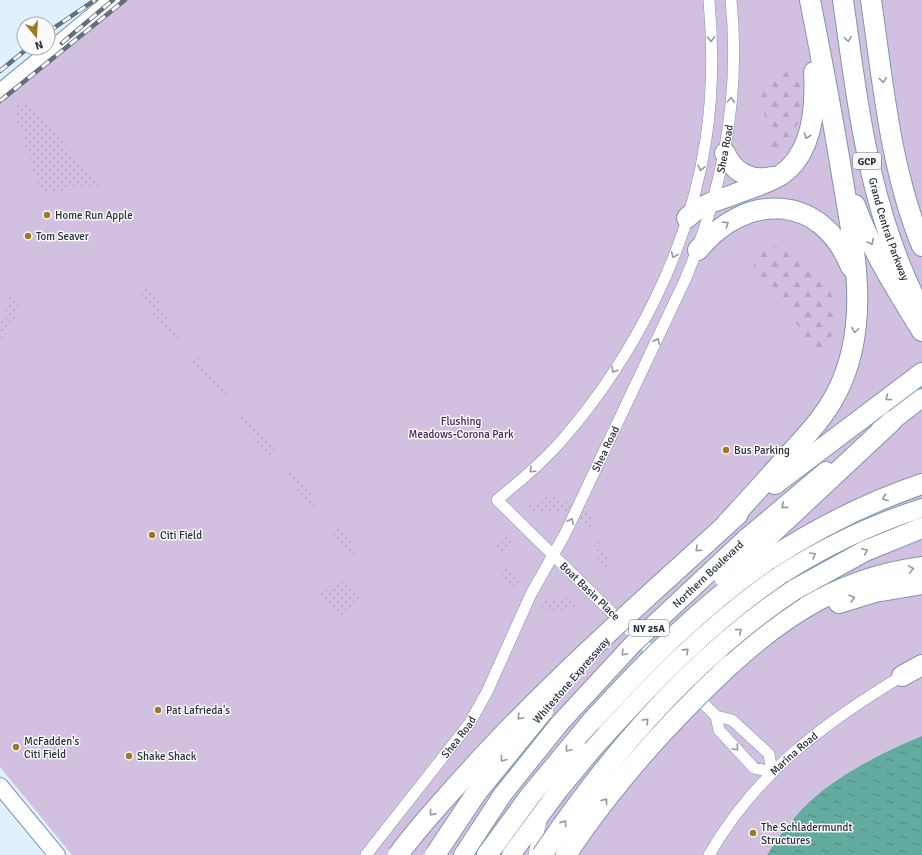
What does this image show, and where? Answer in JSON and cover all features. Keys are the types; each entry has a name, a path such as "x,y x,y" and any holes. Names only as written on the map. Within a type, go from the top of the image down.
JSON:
{"highway":[{"path":"687,218 697,210 714,202 781,174 795,161 804,146 814,111 814,67 809,0"},
{"path":"727,523 811,430 831,403 844,376 856,327 856,260 831,112 809,0"},
{"name":"Grand Central Parkway","path":"843,0 862,129 874,188 899,263 922,313"},
{"name":"GCP","path":"871,0 890,128 902,186 922,246"},
{"path":"831,112 847,178 859,217 882,265 922,331"},
{"path":"890,128 922,217"},
{"path":"725,153 732,166 743,174 763,179 781,174"},
{"path":"698,250 719,229 746,213 773,208 796,212 822,224 837,240 852,273 857,298"},
{"path":"727,523 806,460 921,374"},
{"path":"487,855 530,796 594,720 618,688 666,634 892,421"},
{"path":"754,550 801,539 846,515 922,484"},
{"name":"Whitestone Expressway","path":"435,855 466,807 514,745 602,644 660,585 727,523"},
{"path":"542,855 598,777 664,702 730,639 794,590 860,554 922,528"},
{"path":"566,855 607,798 645,752 686,708 730,665 837,590 863,580 922,567"},
{"path":"812,608 865,594 922,584"},
{"path":"398,855 431,813 512,726 567,670 660,585"},
{"path":"902,676 922,665"}],"main road":[{"path":"0,92 112,0"},
{"path":"892,421 922,398"},
{"path":"511,855 547,806 592,750 644,693 691,646 736,607 779,576 818,552 856,534 922,508"},
{"name":"Northern Boulevard","path":"464,855 503,794 560,723 642,635 754,550"},
{"path":"0,786 57,855"},
{"path":"459,855 503,794"}],"street":[{"name":"Shea Road","path":"497,500 529,473 563,439 600,391 633,340 656,295 687,218 703,158 709,116 711,75 709,0"},
{"name":"Shea Road","path":"366,855 469,724 487,692 531,594 553,556 677,299 698,250 714,202 725,153 729,125 732,84 731,0"},
{"name":"Boat Basin Place","path":"497,500 716,716 732,720 769,754 772,772 754,768 719,730 716,716"},
{"name":"Marina Road","path":"709,855 746,800 791,754 832,722 902,676"},
{"path":"534,855 538,830 547,806"}],"green space":[{"name":"Flushing Meadows-Corona Park","path":"112,0 922,0 922,736 866,762 827,787 809,802 796,816 777,839 767,855 72,855 0,767 0,92 44,56 56,56 56,46"},
{"path":"795,69 804,80 797,125 788,145 781,152 772,155 768,147 769,133 761,101 765,85 776,73"},
{"path":"27,98 102,189 79,188 41,194 14,109"},
{"path":"786,246 797,256 816,268 826,281 831,292 834,314 833,326 824,361 810,356 803,332 791,317 790,306 752,280 757,247"},
{"path":"150,285 166,317 182,337 175,341 152,312 140,293"},
{"path":"11,295 21,301 14,319 0,344 0,325"},
{"path":"198,357 228,394 222,398 191,362"},
{"path":"245,413 275,450 269,456 238,419"},
{"path":"291,470 320,506 315,511 285,474"},
{"path":"550,497 562,499 572,504 567,514 552,510 534,515 527,508 538,500"},
{"path":"584,507 592,515 592,525 589,527 579,520"},
{"path":"337,526 361,555 354,560 331,531"},
{"path":"502,533 511,542 509,553 495,553 497,542"},
{"path":"598,541 608,555 605,572 595,563 596,550 593,542"},
{"path":"511,567 518,582 512,592 504,581 500,569"},
{"path":"341,578 360,600 340,617 320,594"},
{"path":"569,597 577,605 572,608 558,611 538,609 543,598 557,599"}],"water":[{"path":"922,736 922,855 767,855 777,839 796,816 809,802 827,787 866,762"}],"railway":[{"path":"56,27 95,0"},
{"path":"62,43 113,0"},
{"path":"0,101 125,0"},
{"path":"0,71 18,56"}],"place":[{"name":"Home Run Apple","path":"47,215"},
{"name":"Tom Seaver","path":"28,236"},
{"name":"Bus Parking","path":"726,450"},
{"name":"Citi Field","path":"152,535"},
{"name":"Pat Lafrieda's","path":"158,710"},
{"name":"McFadden's Citi Field","path":"16,747"},
{"name":"Shake Shack","path":"129,756"},
{"name":"The Schladermundt Structures","path":"753,833"}]}
